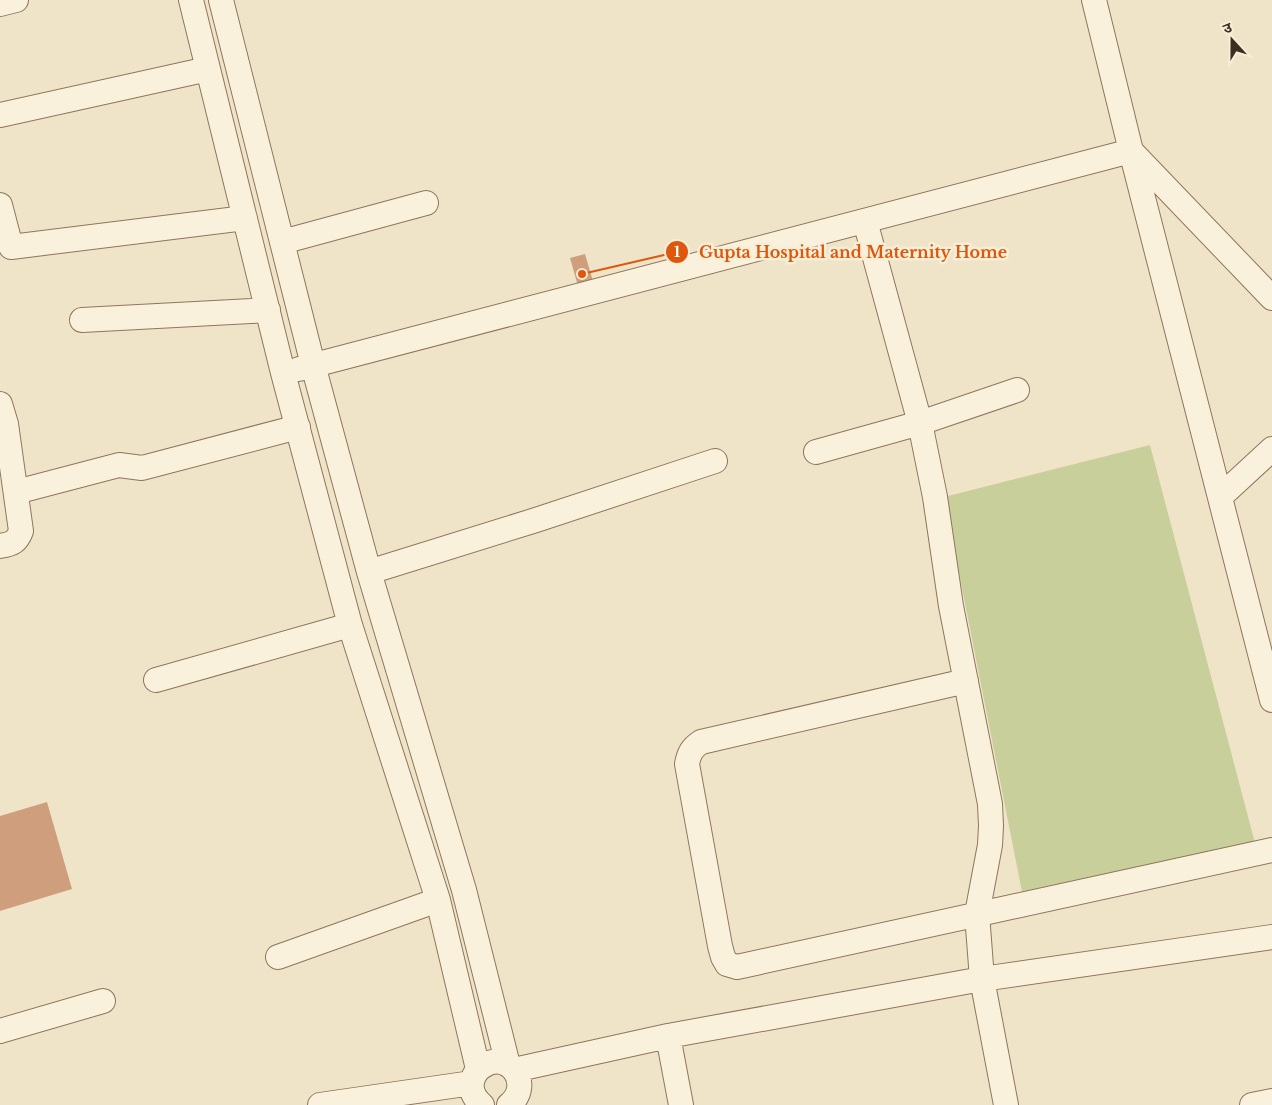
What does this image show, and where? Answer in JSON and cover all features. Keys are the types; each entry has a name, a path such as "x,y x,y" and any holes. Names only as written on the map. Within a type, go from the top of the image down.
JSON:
{"street":[{"path":"0,4 16,0"},
{"path":"191,0 283,373 350,625 438,900 479,1093"},
{"path":"221,0 313,365 369,572 464,890 511,1067 518,1076 519,1092 514,1103"},
{"path":"1094,0 1272,700"},
{"path":"0,115 208,68"},
{"path":"283,373 1131,150"},
{"path":"1131,150 1272,298"},
{"path":"282,242 426,203"},
{"path":"0,205 5,247 245,218"},
{"path":"865,221 920,423 935,497 951,606 990,804 990,845 977,914 982,979 1006,1105"},
{"path":"82,320 268,310"},
{"path":"816,452 920,423 1017,390"},
{"path":"0,404 6,424 21,531 18,538 12,543 0,546"},
{"path":"16,492 119,465 142,468 298,427"},
{"path":"1220,497 1272,449"},
{"path":"369,572 715,461"},
{"path":"156,680 350,625"},
{"path":"966,681 701,742 693,748 688,756 687,764 720,946 727,964 736,967 1272,850"},
{"path":"278,957 438,900"},
{"path":"479,1093 485,1064 492,1062 500,1062 511,1067 668,1036 982,979 1272,936"},
{"path":"0,1031 102,1001"},
{"path":"668,1036 680,1105"},
{"path":"320,1105 479,1093"},
{"path":"1252,1105 1272,1101"}],"green space":[{"path":"1150,445 1255,843 1022,892 944,497"}],"building":[{"path":"585,254 595,288 580,293 570,258"},
{"path":"47,802 72,889 0,911 0,816"}],"place":[{"name":"Gupta Hospital and Maternity Home","path":"582,274"}]}
